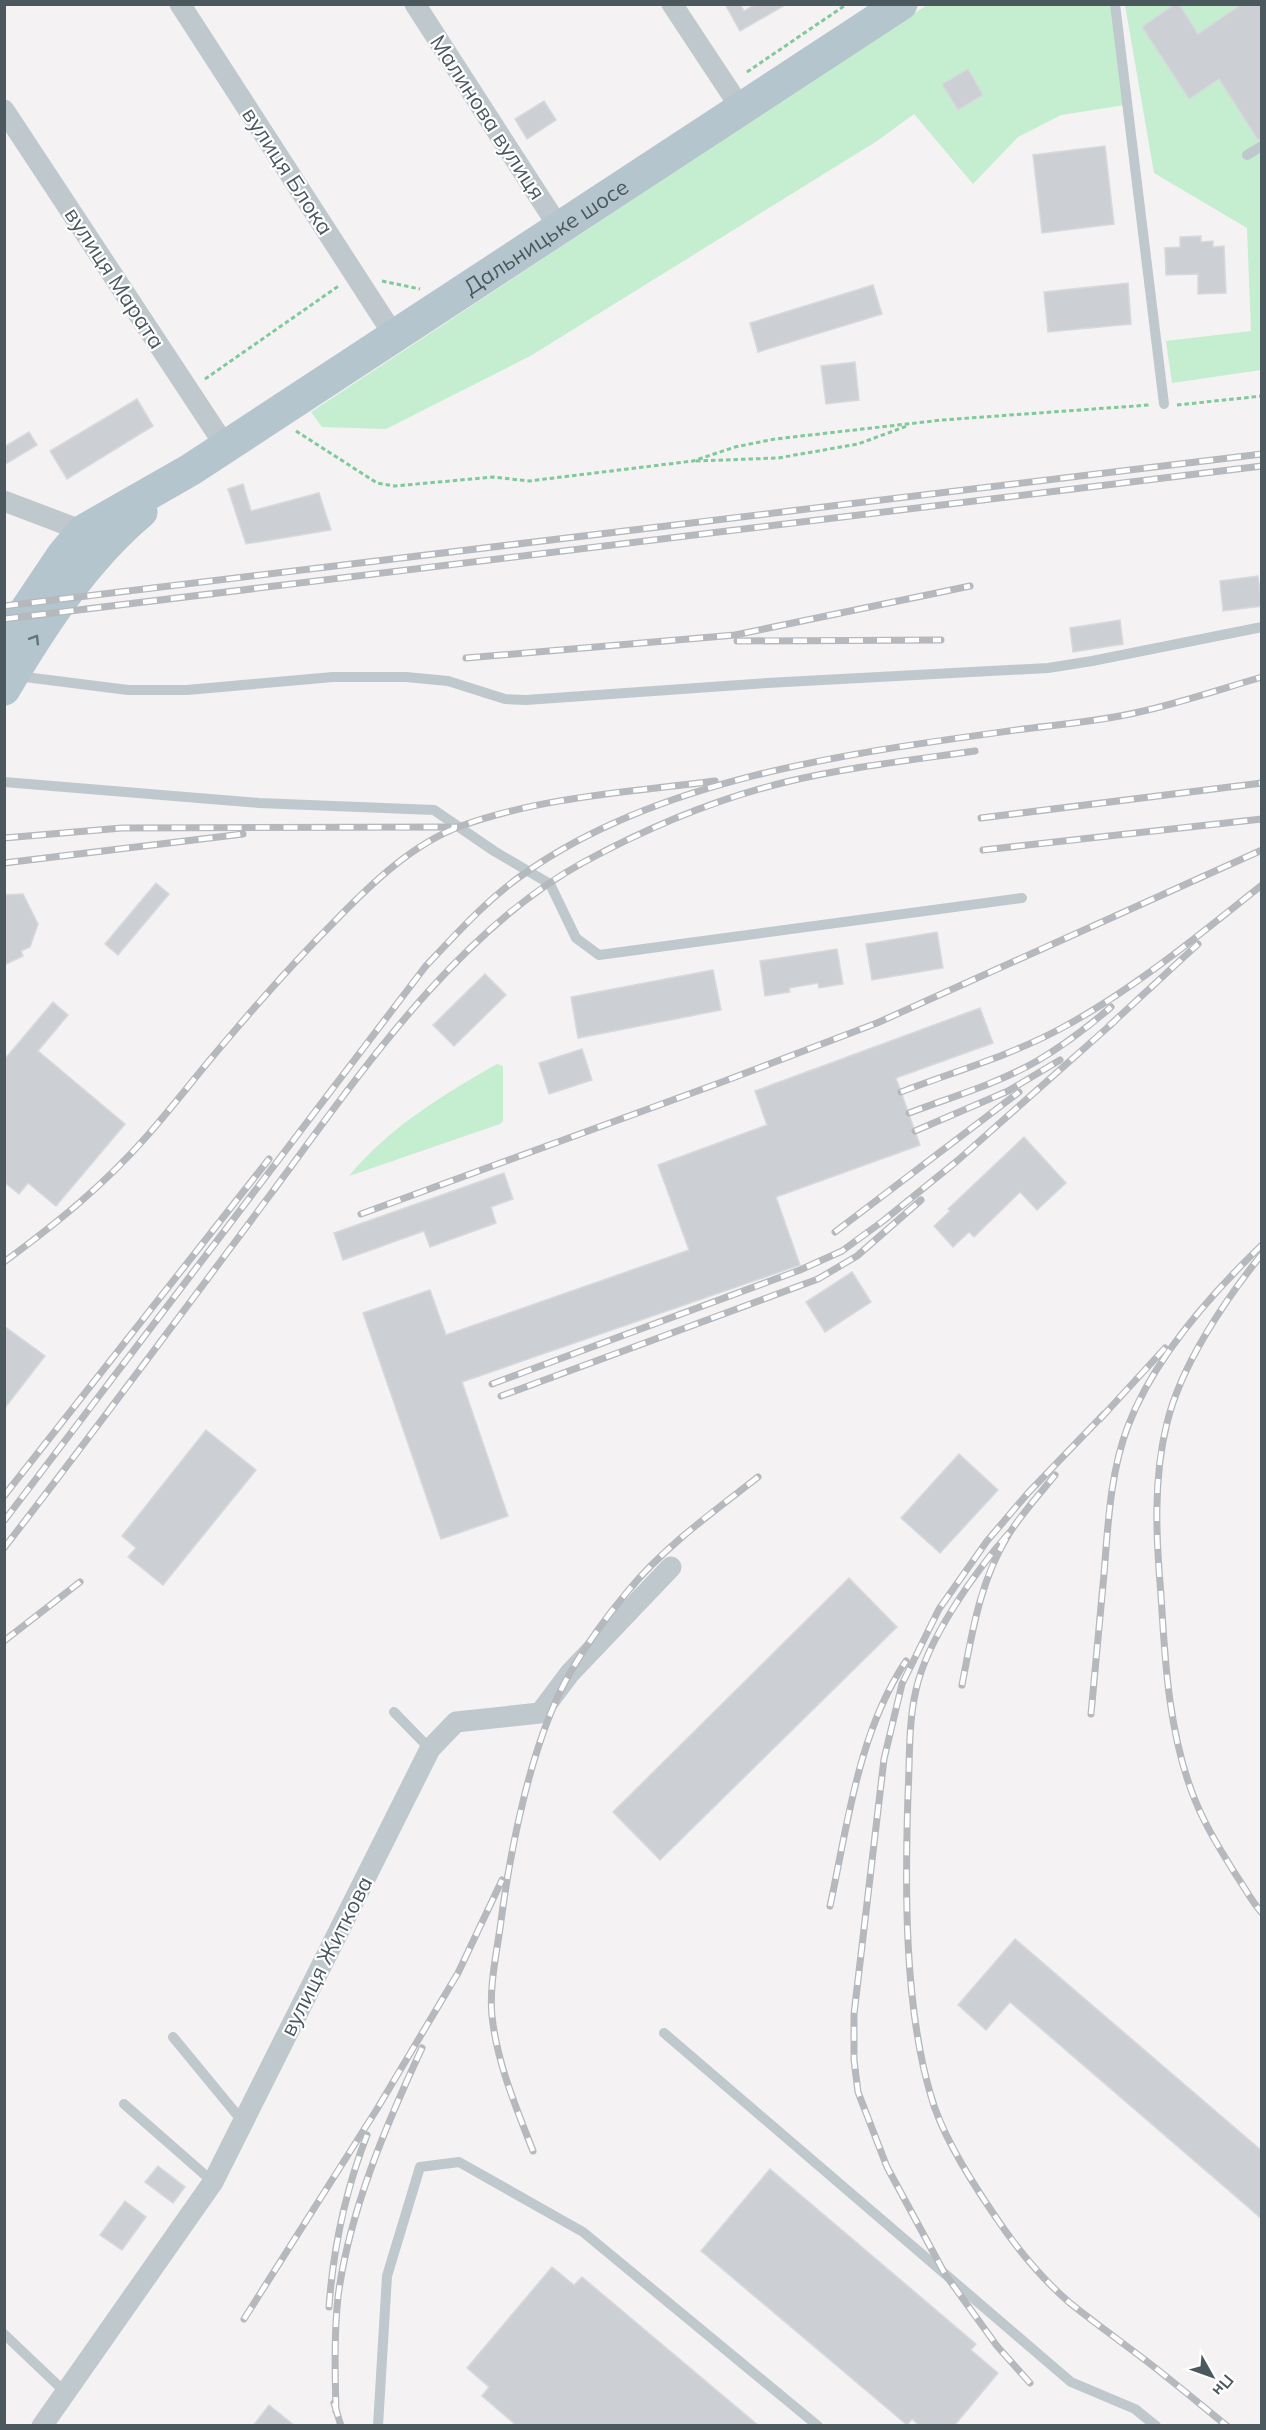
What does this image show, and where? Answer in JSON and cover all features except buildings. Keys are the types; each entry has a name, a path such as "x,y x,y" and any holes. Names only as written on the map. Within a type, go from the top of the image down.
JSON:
{"main road":[{"name":"Дальницьке шосе","path":"190,471 560,229 734,98 901,4"},
{"path":"4,643 63,555 83,531 190,471"},
{"path":"8,682 61,600 115,534 190,471"}],"street":[{"name":"вулиця Блока","path":"180,4 395,337"},
{"name":"Малинова вулиця","path":"415,4 560,229"},
{"path":"672,4 734,98"},
{"name":"вулиця Марата","path":"4,110 226,447"},
{"path":"4,501 83,531"},
{"name":"вулиця Житкова","path":"42,2426 213,2182 430,1749 456,1722 540,1713 570,1673 671,1567"}],"lane":[{"path":"1115,4 1164,404"},
{"path":"1247,155 1262,146"},
{"path":"8,682 128,690 187,690 333,677 406,677 447,681 505,699 555,699 767,683 1048,668 1262,627"},
{"path":"4,782 259,803 434,810 494,851 550,884 576,938 599,956 1022,898"},
{"path":"394,1712 430,1749"},
{"path":"664,2033 1071,2382 1135,2409 1156,2426"},
{"path":"173,2037 243,2122"},
{"path":"124,2104 213,2182"},
{"path":"378,2426 387,2276 420,2168 459,2162 584,2232 818,2426"},
{"path":"4,2334 65,2392"}],"path":[{"path":"734,98 847,4"},
{"path":"189,391 355,275 424,290"},
{"path":"693,461 735,447 775,439 942,420 1164,404 1184,405 1262,396"},
{"path":"281,411 299,435 377,483 395,486 493,477 529,481 693,461 778,458 858,444 912,424"}],"green space":[{"path":"927,5 1112,5 1125,105 1061,115 1018,137 973,184 914,114 877,141 532,355 386,429 322,427 311,412"},
{"path":"1125,5 1261,5 1261,370 1172,383 1166,341 1251,331 1247,228 1154,173"},
{"path":"497,1064 503,1066 503,1121 500,1124 349,1176 381,1143 417,1114"}],"railway":[{"path":"4,606 1262,454"},
{"path":"4,619 1262,466"},
{"path":"466,658 735,635 970,586"},
{"path":"737,641 941,640"},
{"path":"4,1521 425,967 487,904 528,871 581,839 637,813 759,774 886,749 1123,715 1262,677"},
{"path":"4,1548 373,1057 450,968 492,928 537,892 584,862 657,826 708,806 760,789 833,772 975,751"},
{"path":"4,1262 61,1218 114,1171 147,1136 220,1047 295,963 363,894 409,854 461,826 522,808 586,797 715,781"},
{"path":"981,818 1262,783"},
{"path":"983,850 1262,819"},
{"path":"4,838 122,828 457,827"},
{"path":"4,863 243,834"},
{"path":"361,1214 877,1023 1262,850"},
{"path":"901,1092 1020,1048 1085,1015 1138,981 1262,885"},
{"path":"1109,1026 1198,944"},
{"path":"909,1113 1022,1069 1085,1029 1111,1007"},
{"path":"492,1384 800,1270 842,1251 957,1161 1115,1021"},
{"path":"915,1131 1008,1091 1060,1060"},
{"path":"835,1232 1019,1092"},
{"path":"4,1496 269,1159"},
{"path":"501,1396 818,1279 857,1256 921,1200"},
{"path":"1091,1714 1111,1499 1117,1462 1128,1426 1152,1377 1185,1329 1262,1245"},
{"path":"1262,1254 1219,1312 1193,1356 1183,1379 1167,1423 1159,1465 1157,1509 1167,1673 1179,1751 1186,1776 1204,1820 1230,1866 1262,1913"},
{"path":"1100,1419 1165,1348"},
{"path":"1030,2383 997,2346 945,2274 887,2167 858,2092 854,2060 854,2014 884,1759 902,1684 939,1609 987,1541 1028,1493 1104,1414"},
{"path":"962,1685 978,1607 991,1570 1014,1526 1055,1475"},
{"path":"533,2151 498,2051 492,2016 492,1992 505,1891 517,1827 534,1760 557,1699 570,1673 612,1610 642,1575 673,1545 758,1477"},
{"path":"1009,1533 968,1586 941,1628 922,1670 913,1703 908,1794 907,1907 911,1986 922,2061 931,2096 950,2142 986,2203 1030,2262 1070,2303 1227,2426"},
{"path":"4,1641 80,1582"},
{"path":"830,1906 849,1811 866,1748 876,1718 906,1661"},
{"path":"244,2319 377,2109 458,1973 502,1880"},
{"path":"336,2411 337,2311 343,2265 371,2170 395,2107 422,2048"},
{"path":"329,2307 342,2220 367,2135"},
{"path":"334,2403 341,2426"}]}
